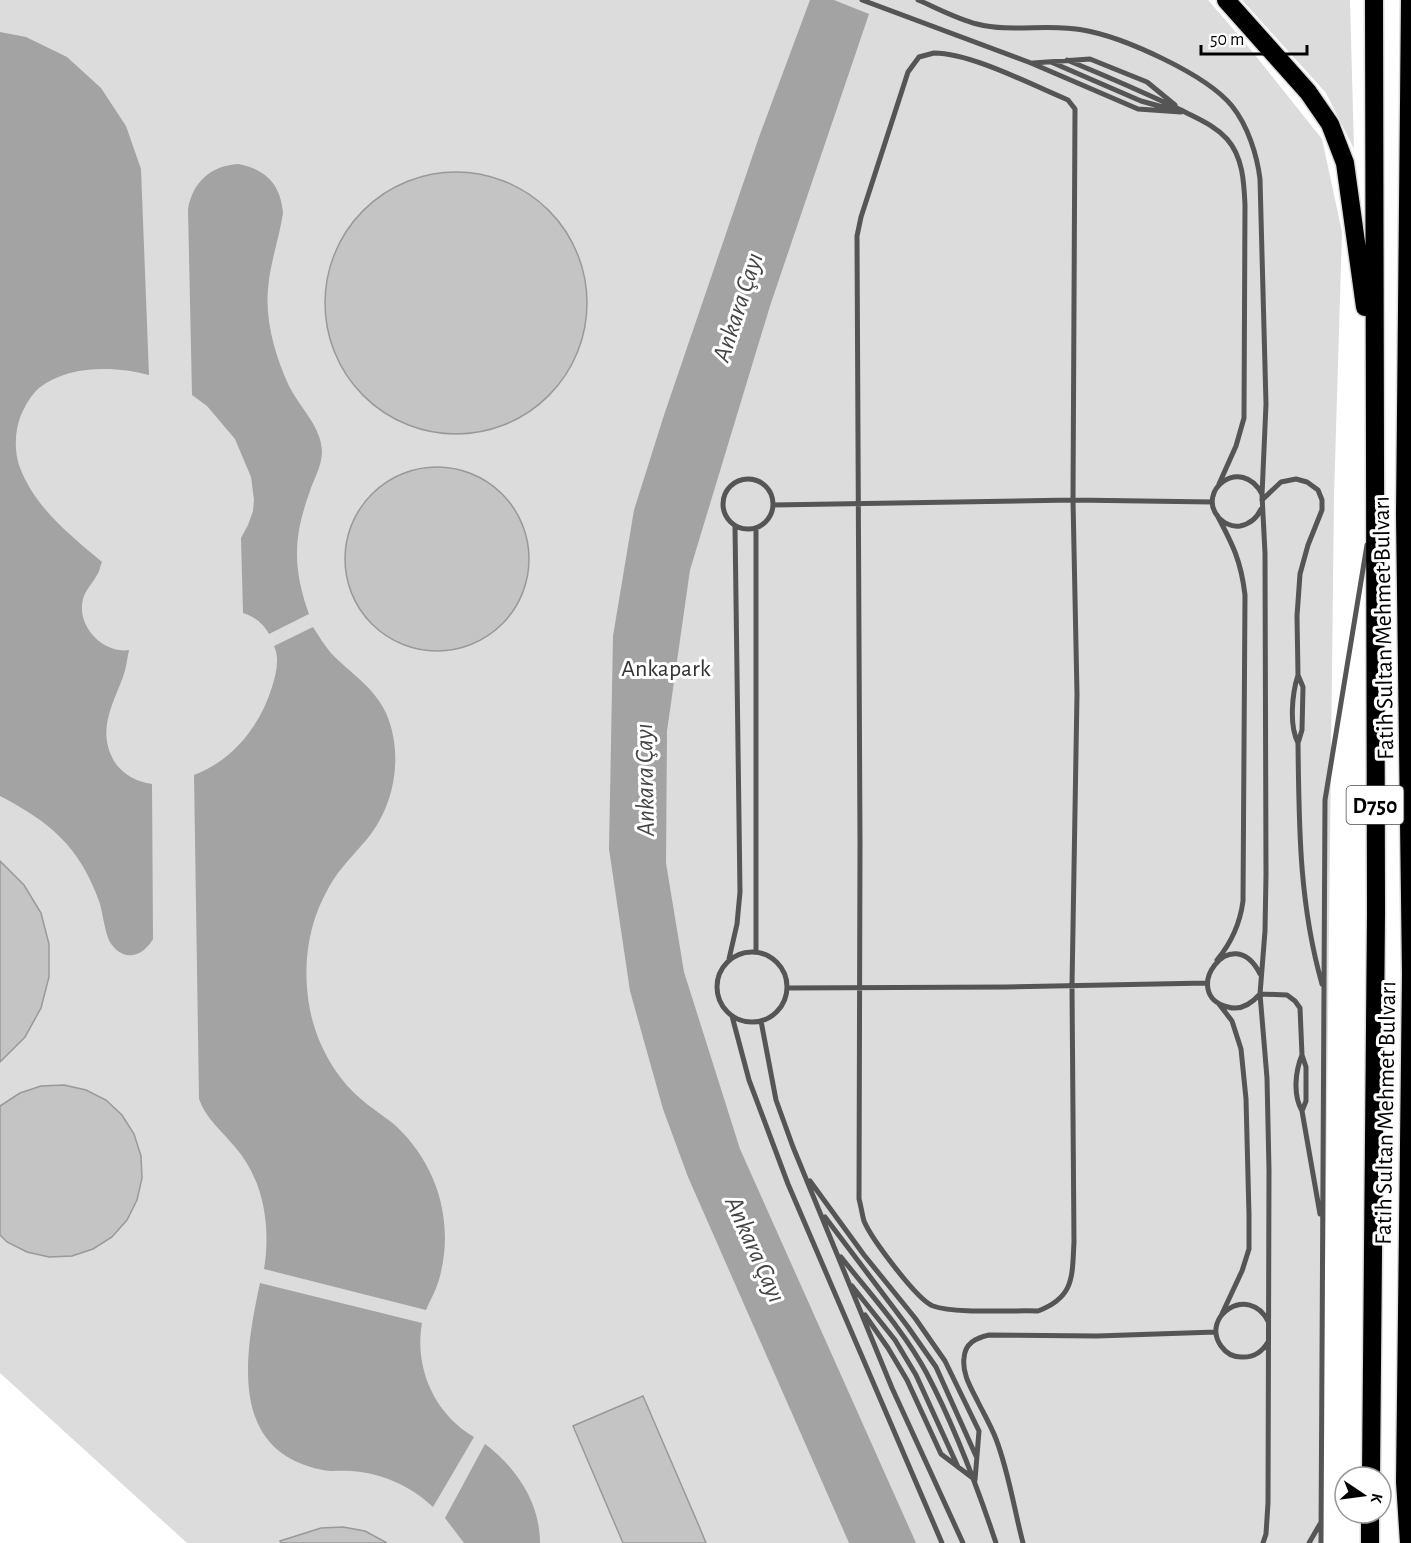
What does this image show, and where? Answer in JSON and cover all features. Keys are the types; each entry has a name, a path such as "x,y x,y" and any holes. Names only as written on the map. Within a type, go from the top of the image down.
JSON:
{"highway":[{"path":"1226,0 1308,92 1330,124 1345,163 1374,377"},
{"name":"Fatih Sultan Mehmet Bulvarı","path":"1371,1465 1376,924 1374,0"},
{"name":"Fatih Sultan Mehmet Bulvarı","path":"1409,1543 1409,1506 1405,1482 1411,974 1405,515 1410,0"},
{"path":"1405,515 1411,452"},
{"path":"1370,1525 1370,1543"}],"lane":[{"path":"862,0 1031,63 1138,109 1184,112"},
{"path":"918,0 975,24 997,28 1081,29 1112,37 1189,73 1212,88 1232,106 1246,130 1258,163 1266,404 1262,500 1265,553 1266,875 1265,932 1260,994 1268,1124 1268,1503 1266,1534 1263,1543"},
{"path":"934,52 948,53 987,66 1068,100 1075,109 1073,500 1077,694 1072,986 1074,1242 1070,1283 1063,1297 1052,1306 1038,1311 950,1310 933,1306 922,1300 881,1248 864,1222 859,1199 860,844 857,503 859,304 857,236 861,217 908,72 919,57 934,52"},
{"path":"1031,63 1090,59 1147,82 1184,112"},
{"path":"1067,60 1144,92 1209,123 1228,140 1237,156 1244,182 1244,418 1236,446 1212,502 1242,570 1245,595 1243,901 1241,916 1235,932 1228,947 1208,974 1207,983 1209,991 1232,1021 1241,1049 1246,1099 1249,1215 1249,1249 1216,1332 1222,1348 1236,1357 1252,1356 1259,1352 1268,1340"},
{"path":"1049,62 1141,101 1184,112"},
{"path":"1219,484 1241,476 1255,484 1262,500"},
{"path":"1217,515 1230,525 1246,524 1254,520 1262,500 1281,482 1296,479 1307,482 1318,490 1322,500 1322,510 1308,545 1300,574 1297,616 1298,675 1302,687 1302,730 1298,743 1303,890 1311,946 1324,990"},
{"path":"754,480 768,489 773,505 767,520 756,528 746,529 735,526 726,517 723,501 731,486 738,482 754,480"},
{"path":"773,505 1073,500 1212,502"},
{"path":"1321,1543 1325,800 1374,502"},
{"path":"729,959 737,924 740,892 735,526"},
{"path":"756,528 756,952"},
{"path":"756,952 774,959 782,968 788,988 784,1002 777,1012 761,1021 745,1022 725,1011 716,990 717,978 729,959 740,953 756,952"},
{"path":"1217,960 1233,954 1242,956 1255,965 1261,975"},
{"path":"788,988 1207,983"},
{"path":"1220,1004 1235,1008 1243,1007 1250,1004 1260,994 1287,995 1295,1000 1300,1008 1302,1054 1306,1067 1305,1101 1302,1111 1322,1229"},
{"path":"732,1016 749,1080 788,1184 942,1543"},
{"path":"761,1021 776,1100 805,1175 892,1388 963,1543"},
{"path":"805,1175 945,1361 979,1431 975,1480"},
{"path":"820,1210 936,1367 977,1458"},
{"path":"837,1251 901,1334 926,1372 975,1480 996,1543"},
{"path":"847,1279 895,1340 916,1375 958,1467"},
{"path":"1221,1316 1234,1306 1251,1305 1264,1315 1268,1322"},
{"path":"859,1307 907,1380 941,1455 975,1480"},
{"path":"1023,1543 996,1437 967,1380 964,1359 970,1343 977,1338 989,1335 1097,1336 1216,1332"},
{"path":"1309,1543 1321,1523"}],"green space":[{"name":"Ankapark","path":"0,0 1208,0 1247,45 1322,139 1342,232 1334,497 1322,1543 187,1543 0,1373"},
{"path":"1242,0 1350,0 1354,149 1326,93"}],"water":[{"name":"Ankara Çayı","path":"810,0 834,0 869,14 770,306 690,570 667,731 666,863 684,972 740,1149 916,1543 849,1543 688,1177 663,1109 630,991 609,849 613,636 634,510 759,137"},
{"path":"0,32 26,37 67,57 101,88 126,126 141,169 149,375 107,369 78,371 51,380 39,388 26,404 17,427 16,440 19,465 43,507 102,562 83,599 82,609 88,628 101,643 110,648 129,650 124,674 106,729 109,750 118,766 131,777 152,784 153,939 145,949 134,955 123,954 112,945 91,882 72,850 48,826 0,796"},
{"path":"238,164 264,174 275,187 282,203 283,213 269,279 270,327 284,375 318,433 322,451 319,468 304,510 298,540 300,583 309,614 269,634 258,621 243,613 241,538 253,511 251,477 235,439 207,406 192,395 188,209 194,191 204,177 219,168"},
{"path":"313,627 331,653 375,695 381,704 391,728 395,759 391,791 380,821 333,880 316,916 308,947 306,978 310,1010 322,1047 343,1081 365,1103 397,1127 411,1142 432,1177 439,1196 445,1235 440,1276 426,1310 264,1269 266,1221 259,1189 245,1160 210,1119 199,1099 194,775 208,769 233,751 252,728 267,701 275,677 277,661 274,646"},
{"path":"260,1283 422,1323 421,1356 430,1388 448,1416 474,1437 433,1507 406,1487 385,1478 363,1472 323,1470 292,1460 271,1443 257,1421 250,1396 248,1368 254,1310"},
{"path":"485,1444 507,1464 531,1500 539,1528 540,1543 464,1543 445,1518"}],"building":[{"path":"456,172 482,175 506,182 529,194 549,210 565,230 577,253 584,277 587,303 584,329 577,353 565,376 549,396 529,412 506,424 482,431 456,434 430,431 406,424 383,412 363,396 347,376 335,353 328,329 325,303 328,277 335,253 347,230 363,210 383,194 406,182 430,175"},
{"path":"437,467 455,468 472,474 488,482 502,494 514,508 522,524 528,541 528,577 522,594 514,610 502,624 488,636 472,644 455,650 437,651 419,650 402,644 386,636 372,624 360,610 352,594 346,577 345,559 346,541 352,524 360,508 372,494 386,482 402,474 419,468"},
{"path":"0,861 24,885 41,913 49,944 49,977 41,1008 25,1037 0,1062"},
{"path":"64,1085 86,1090 106,1100 122,1115 134,1134 141,1156 142,1178 137,1200 127,1220 112,1237 93,1249 72,1256 49,1257 27,1252 7,1242 0,1235 0,1106 20,1093 41,1086"},
{"path":"643,1396 706,1543 623,1543 573,1426"},
{"path":"343,1527 365,1531 387,1543 281,1543 280,1541 321,1528"}]}
